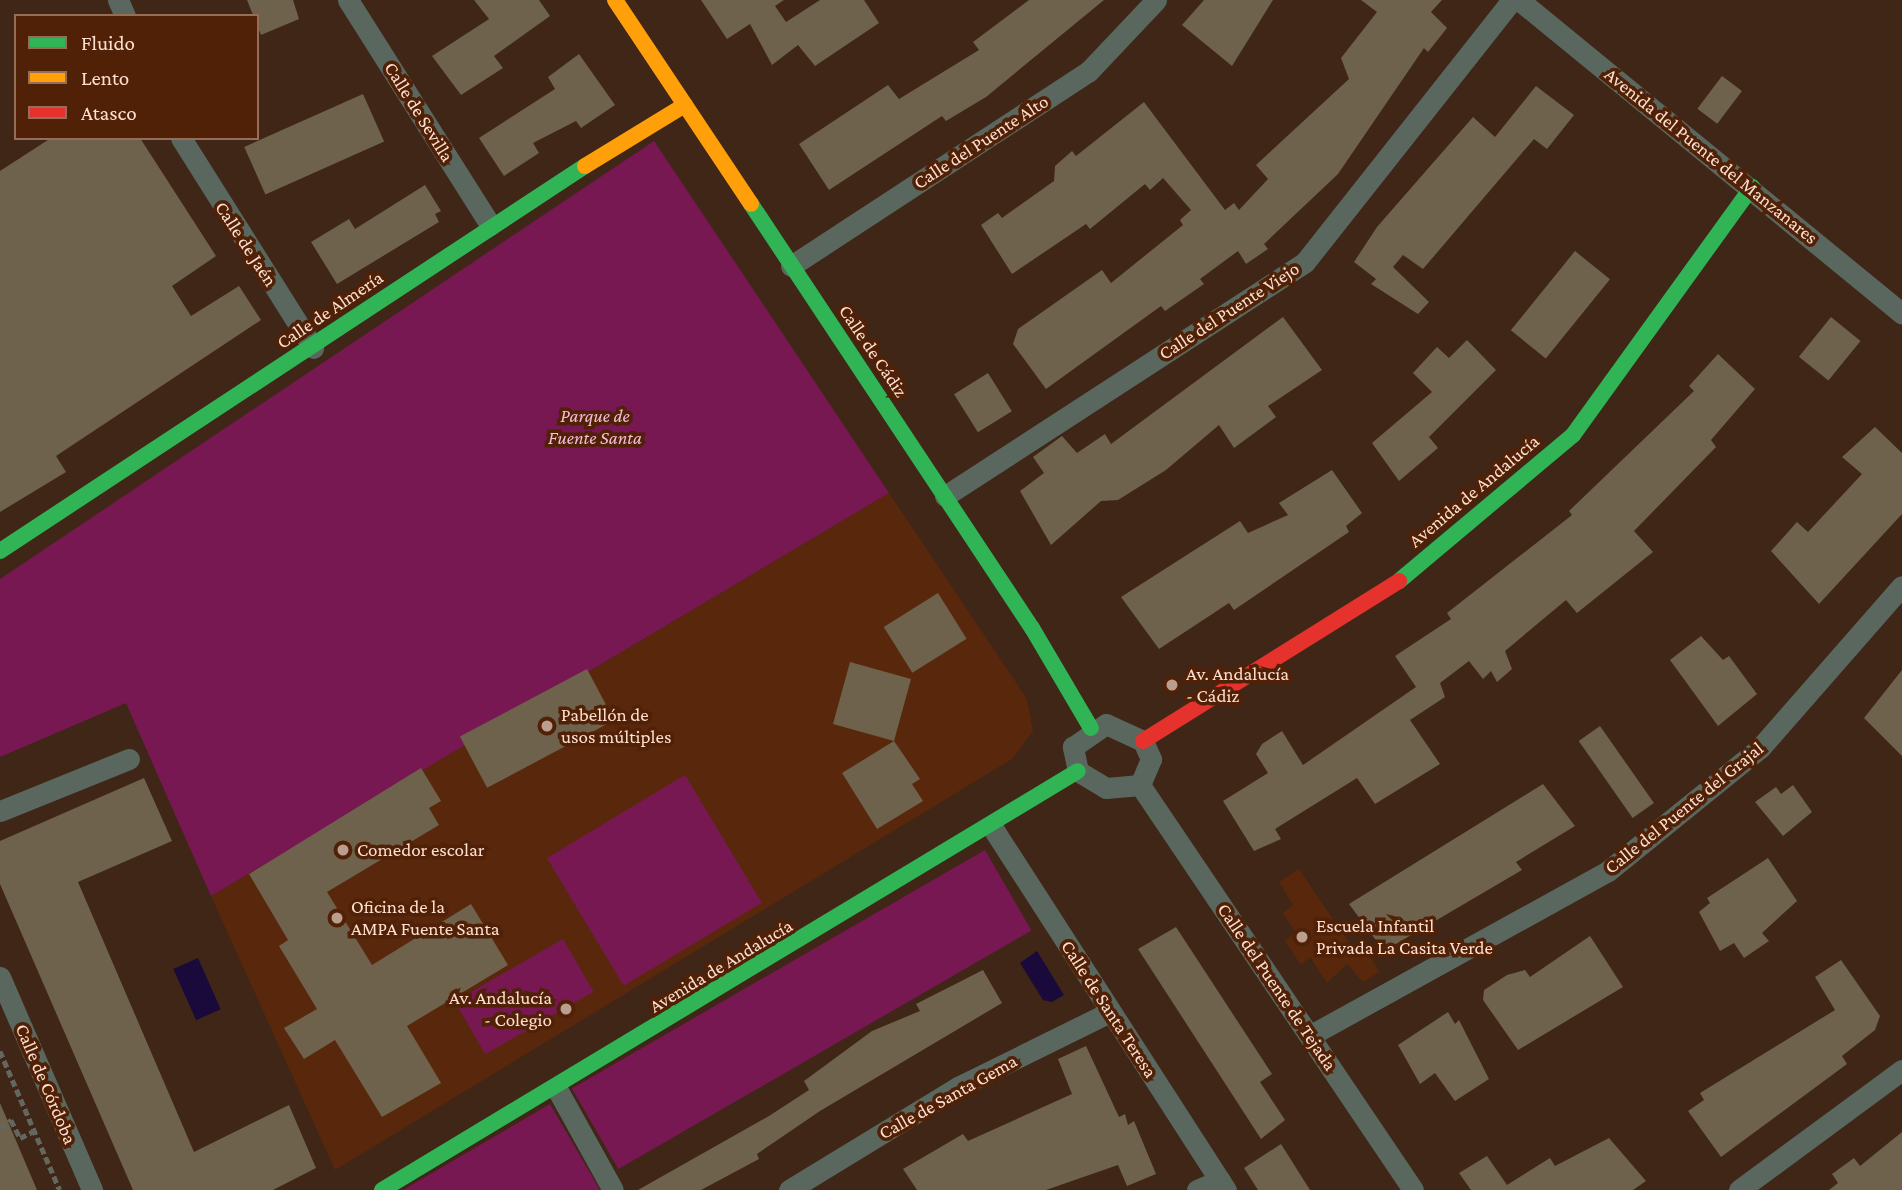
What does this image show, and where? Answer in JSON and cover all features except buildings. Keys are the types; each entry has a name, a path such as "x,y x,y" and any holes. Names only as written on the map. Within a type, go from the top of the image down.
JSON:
{"street":[{"name":"Calle de Sevilla","path":"348,0 490,225"},
{"name":"Calle de Cádiz","path":"615,0 945,496 1091,729"},
{"name":"Calle del Puente Alto","path":"791,266 1088,72 1156,0"},
{"name":"Calle del Puente Viejo","path":"945,496 1304,262 1512,0"},
{"name":"Avenida del Puente del Manzanares","path":"1519,0 1752,187 1902,314"},
{"name":"Calle de Almería","path":"0,551 313,348 490,225 685,105"},
{"name":"Calle de Jaén","path":"182,140 313,348"},
{"name":"Avenida de Andalucía","path":"1143,741 1387,591 1573,435 1752,187"},
{"name":"Calle del Puente del Grajal","path":"1311,1035 1608,871 1760,748 1902,586"},
{"path":"1119,726 1143,741 1151,759 1140,785 1106,788 1078,771 1073,747 1091,729 1119,726"},
{"path":"0,811 129,759"},
{"name":"Avenida de Andalucía","path":"382,1190 557,1089 992,827 1078,771"},
{"name":"Calle del Puente de Tejada","path":"1140,785 1413,1190"},
{"name":"Calle de Santa Teresa","path":"992,827 1223,1185"},
{"name":"Calle de Córdoba","path":"0,978 92,1190"},
{"name":"Calle de Santa Gema","path":"789,1190 958,1087 1110,1012"},
{"path":"1739,1190 1902,1070"},
{"path":"557,1089 613,1190"},
{"path":"1197,1190 1223,1185"}],"path":[{"path":"0,1051 60,1190"},
{"path":"0,1128 10,1119 20,1138 34,1131"}],"shaded area":[{"path":"889,493 1027,699 1033,731 1012,759 335,1170 211,896"},
{"path":"1299,869 1358,956 1368,952 1379,972 1363,982 1347,964 1327,983 1310,957 1301,965 1285,941 1295,932 1283,913 1293,905 1279,882"},
{"path":"1037,951 1064,995 1052,1002 1043,1000 1020,963"},
{"path":"198,958 221,1009 196,1020 173,969"}],"green space":[{"name":"Parque de Fuente Santa","path":"654,141 889,493 211,896 126,703 0,757 0,579"},
{"path":"685,775 762,903 624,986 547,858"},
{"path":"985,850 1032,931 618,1169 572,1088"},
{"path":"563,939 594,992 485,1054 455,1002"},
{"path":"550,1104 600,1190 403,1190"}],"traffic: fast":[{"path":"0,551 585,166"},
{"path":"1399,581 1573,435 1752,187"},
{"path":"751,204 1032,628 1091,728"},
{"path":"382,1190 1078,771"}],"traffic: slow":[{"path":"615,0 751,204"},
{"path":"585,166 685,105"}],"traffic: jam":[{"path":"1143,741 1399,581"}],"place":[{"name":"Av. Andalucía - Cádiz","path":"1172,685"},
{"name":"Pabellón de usos múltiples","path":"547,726"},
{"name":"Comedor escolar","path":"343,850"},
{"name":"Oficina de la AMPA Fuente Santa","path":"337,918"},
{"name":"Escuela Infantil Privada La Casita Verde","path":"1302,937"},
{"name":"Av. Andalucía - Colegio","path":"566,1009"}]}
